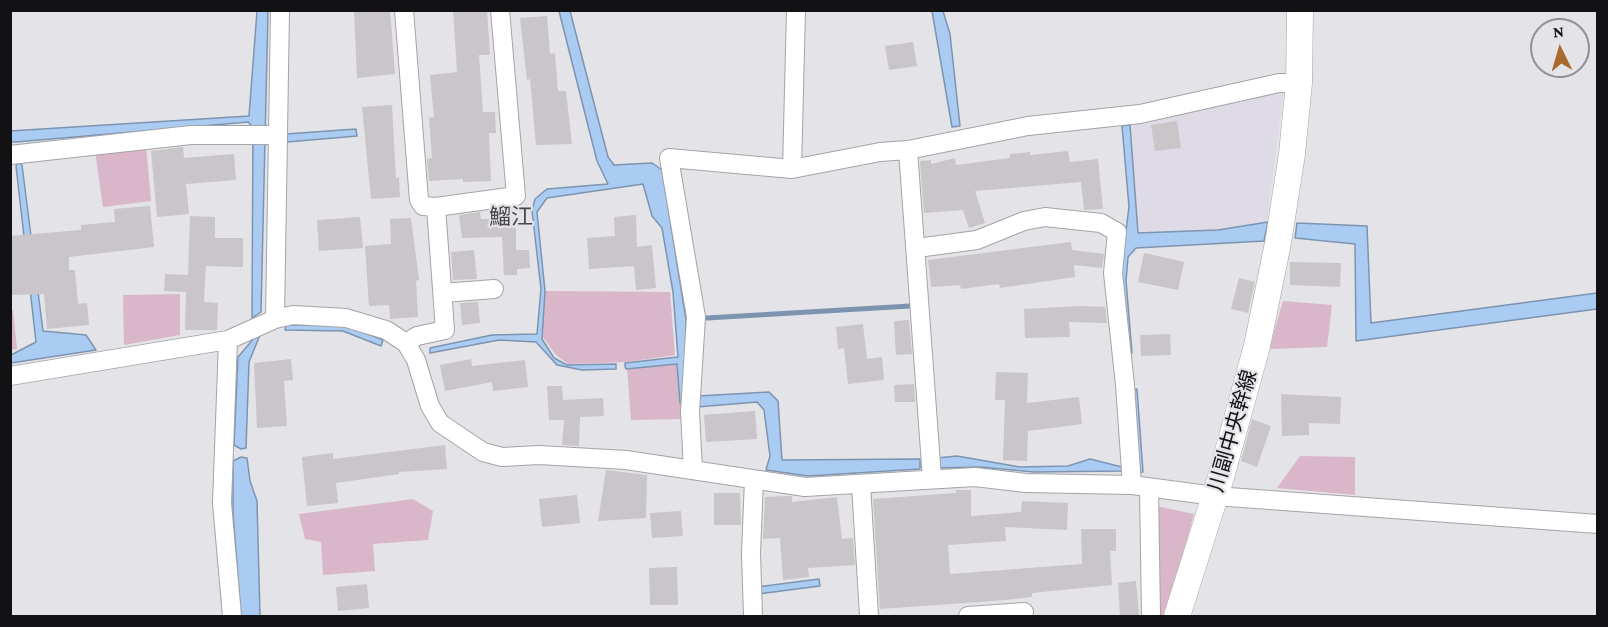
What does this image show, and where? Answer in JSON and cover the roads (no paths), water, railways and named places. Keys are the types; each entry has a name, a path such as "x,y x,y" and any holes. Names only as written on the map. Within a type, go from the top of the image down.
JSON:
{"street":[{"path":"275,319 272,135 280,10"},
{"path":"404,10 419,200 423,206 436,207 516,196 500,10"},
{"path":"792,169 796,10"},
{"path":"693,470 690,412 696,317 669,158 792,169 880,152 908,150 1028,126 1140,114 1279,83 1299,83 1300,10"},
{"name":"川副中央幹線","path":"1177,616 1215,496 1257,346 1278,243 1299,83"},
{"path":"10,154 191,135 272,135"},
{"path":"908,150 917,248 932,478"},
{"path":"406,343 417,336 445,330 436,207"},
{"path":"917,248 977,240 1024,221 1045,217 1101,223 1117,232 1113,273 1125,385 1141,487 1151,616"},
{"path":"443,293 494,289"},
{"path":"10,376 228,340 275,319 293,315 346,318 386,330 406,343 416,360 430,406 440,423 483,452 502,457 539,455 626,460 805,487 975,477 1026,483 1141,487 1215,496 1598,524"},
{"path":"228,340 222,503 232,616"},
{"path":"753,480 751,553 753,616"},
{"path":"861,485 868,616"},
{"path":"968,616 1024,612"}],"water":[{"path":"257,11 268,11 261,312 252,318 253,127 248,122 16,142 11,142 10,131 249,116"},
{"path":"559,11 570,11 608,157 614,165 652,163 662,170 686,320 684,404 680,403 677,364 626,369 625,366 625,363 678,357 673,292 662,228 652,216 643,184 547,198 537,212 545,291 542,339 554,358 567,365 616,364 616,369 582,370 557,365 536,342 499,340 430,353 430,348 492,335 537,334 541,289 532,211 535,199 547,189 608,184 597,161"},
{"path":"932,11 943,11 950,34 960,126 952,127"},
{"path":"1130,125 1138,233 1218,230 1268,222 1264,241 1136,248 1128,257 1126,281 1132,353 1125,353 1120,277 1129,207 1122,126"},
{"path":"356,129 357,136 287,142 286,134"},
{"path":"18,162 22,165 43,331 86,335 96,350 11,363 11,355 36,342 16,166"},
{"path":"1297,223 1367,226 1371,323 1597,293 1597,309 1356,341 1355,244 1295,238"},
{"path":"286,325 345,325 383,340 381,346 343,331 285,330"},
{"path":"260,335 249,362 246,448 241,449 234,445 238,357 255,337"},
{"path":"1137,389 1143,472 1136,473 1131,390"},
{"path":"769,392 778,401 782,460 920,459 920,469 808,476 766,470 770,456 764,410 757,402 697,407 698,396"},
{"path":"957,456 1020,467 1068,466 1090,459 1122,467 1122,471 1034,472 980,467 937,468 937,458"},
{"path":"241,457 247,458 250,481 257,501 260,616 241,616 233,513 233,461"},
{"path":"819,579 820,586 758,594 757,587"}],"waterway":[{"path":"707,318 910,306"}],"district":[{"name":"鰡江","path":"511,217"}]}
